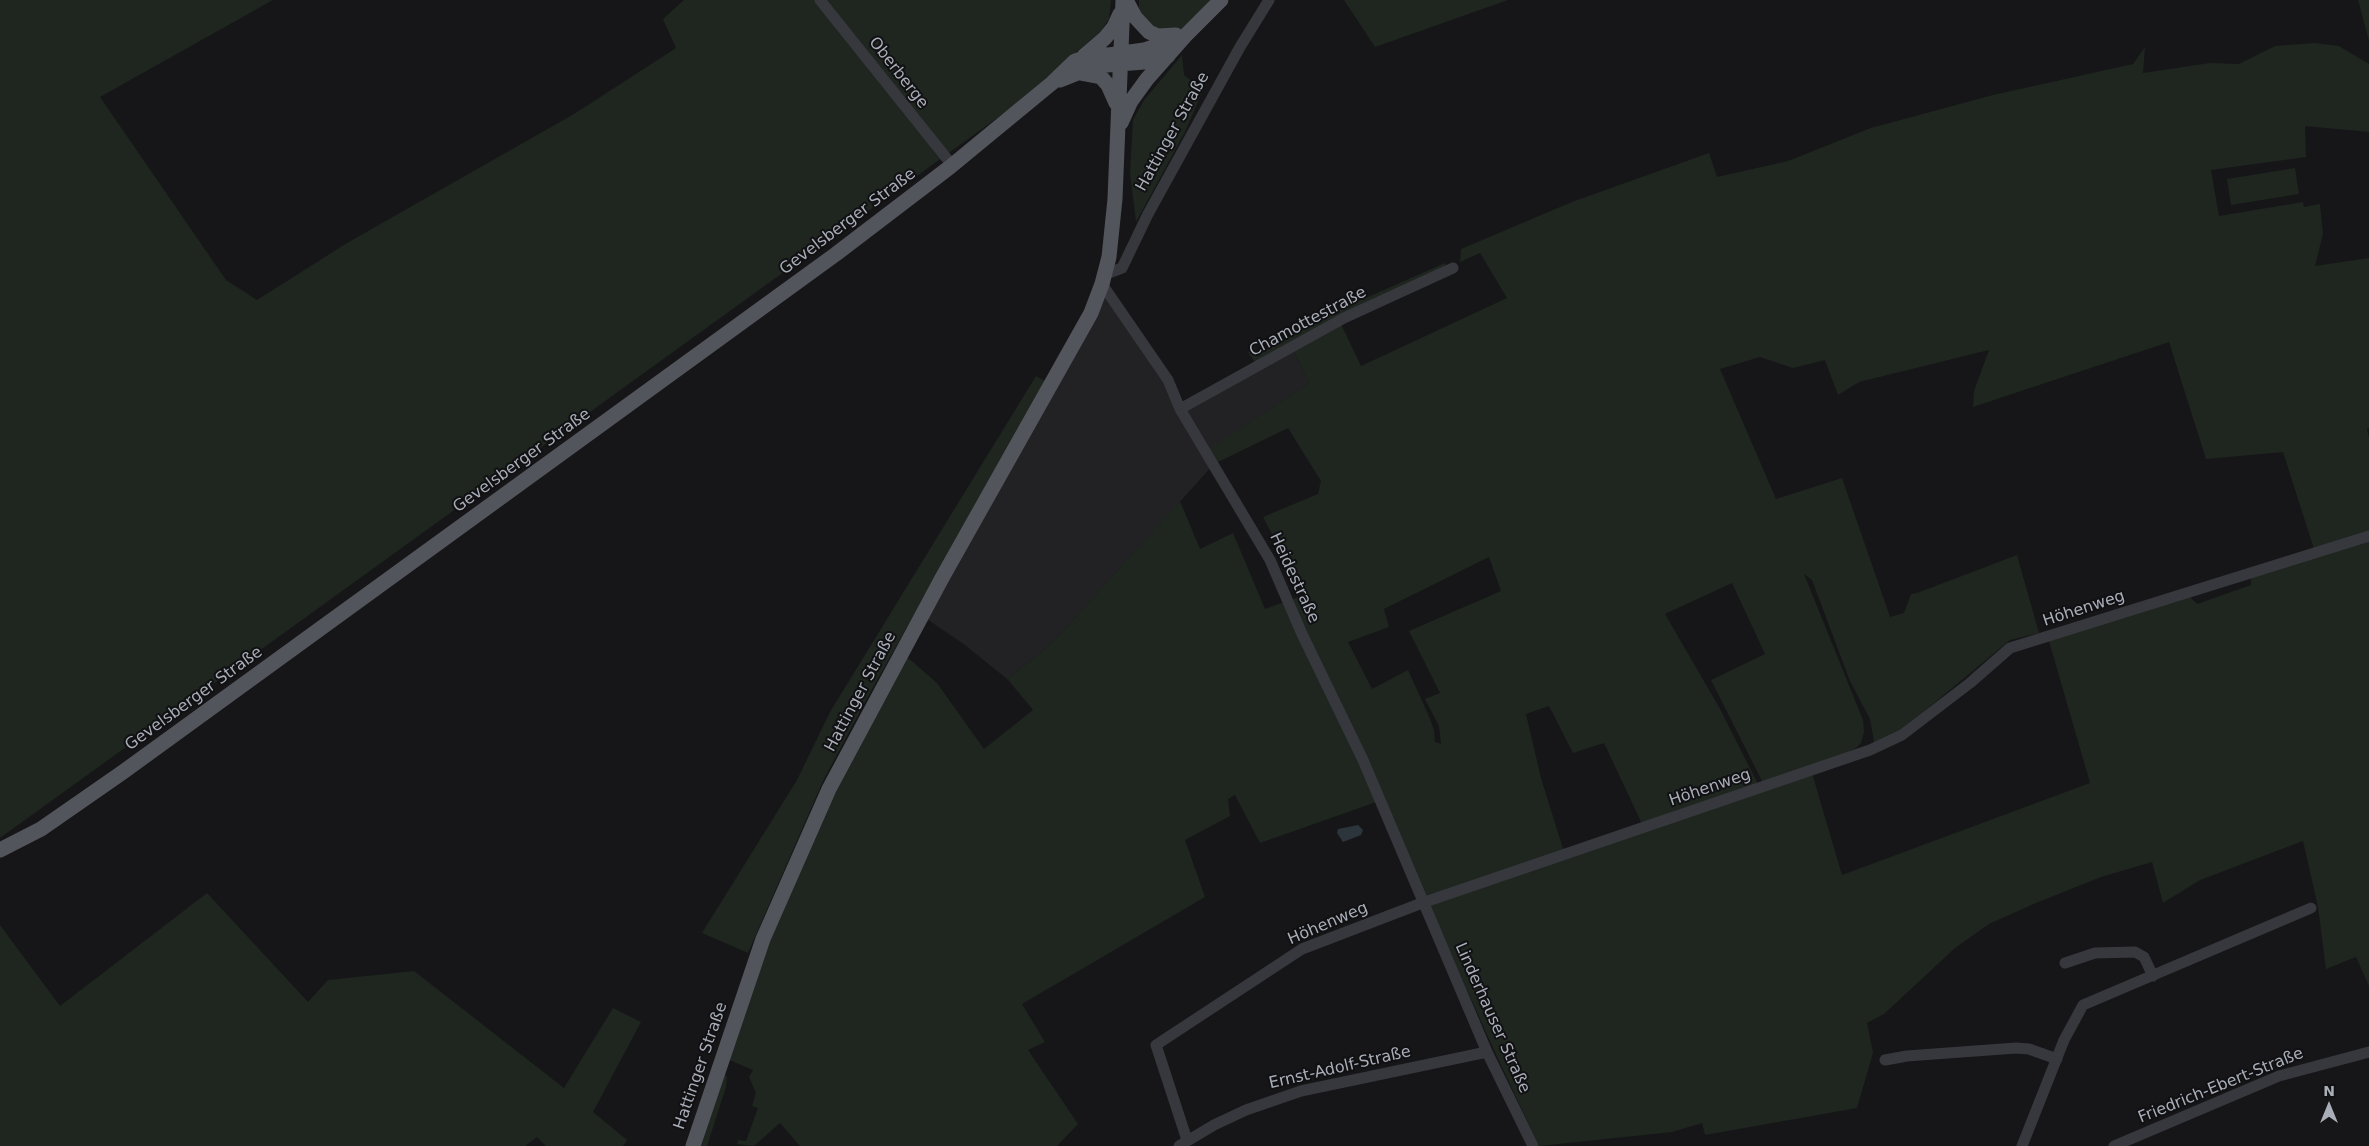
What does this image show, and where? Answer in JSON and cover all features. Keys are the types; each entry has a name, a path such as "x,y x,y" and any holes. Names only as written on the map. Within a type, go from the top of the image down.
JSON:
{"main road":[{"name":"Gevelsberger Straße","path":"1118,129 1132,101 1190,31 1221,0"},
{"path":"1084,56 1114,27 1124,3 1149,32 1158,36 1168,37 1190,31"},
{"name":"Hattinger Straße","path":"692,1146 763,938 829,789 937,586 1090,313 1104,279 1112,238 1124,3"},
{"name":"Gevelsberger Straße","path":"1052,83 1076,72 1158,46 1190,31"},
{"name":"Gevelsberger Straße","path":"0,850 41,829 123,772 829,260 952,165 1052,83 1066,68 1084,56 1095,54 1144,62 1168,56"},
{"path":"1076,72 1090,73 1101,77 1108,85 1118,110"}],"street":[{"name":"Oberberge","path":"820,0 952,165"},
{"name":"Hattinger Straße","path":"1104,279 1122,268 1153,206 1240,47 1269,0"},
{"name":"Chamottestraße","path":"1180,409 1344,318 1453,268"},
{"name":"Heidestraße","path":"1104,279 1168,380 1180,409 1270,560 1302,634 1363,760 1422,903"},
{"name":"Höhenweg","path":"1183,1143 1156,1045 1302,949 1422,903 1870,750 1902,735 1970,683 2010,648 2369,536"},
{"name":"Linderhauser Straße","path":"1422,903 1487,1052 1533,1146"},
{"path":"2022,1146 2072,1024 2083,1005 2094,998 2153,976 2311,908"},
{"path":"2065,963 2095,954 2135,952 2144,957 2153,976"},
{"path":"1885,1060 1907,1056 2016,1048 2029,1049 2057,1059"},
{"name":"Ernst-Adolf-Straße","path":"1183,1143 1246,1110 1301,1091 1487,1052"},
{"name":"Friedrich-Ebert-Straße","path":"2114,1146 2279,1076 2369,1052"}],"shaded area":[{"path":"0,0 273,0 100,97 226,280 257,300 347,243 574,114 676,48 663,19 684,0 1111,0 1109,19 1101,31 1011,108 0,838"},
{"path":"1139,0 1214,0 1184,29 1172,33 1149,26 1139,10"},
{"path":"1344,0 1508,0 1375,47"},
{"path":"2358,0 2369,0 2369,41"},
{"path":"2315,43 2339,46 2369,64 2369,132 2305,126 2306,157 2211,170 2219,216 2303,202 2304,207 2320,204 2323,234 2315,266 2369,258 2369,428 2367,429 2369,438 2369,534 2314,549 2283,452 2206,459 2169,342 1973,407 1974,391 1989,350 1859,382 1838,395 1825,360 1793,368 1760,357 1720,369 1776,499 1842,478 1890,617 1904,613 1911,594 2017,555 2039,633 2010,640 1898,733 1875,747 1870,719 1850,681 1812,580 1804,574 1863,720 1864,732 1861,743 1839,758 1763,783 1711,680 1765,654 1732,583 1665,614 1719,707 1761,790 1812,773 1842,875 2090,783 2049,641 2188,595 2197,604 2251,585 2251,575 2369,538 2369,986 2356,957 2326,969 2318,907 2303,841 2200,880 2163,903 2152,862 2101,877 2036,903 1989,924 1955,948 1884,1014 1867,1023 1873,1053 1857,1108 1705,1135 1702,1123 1672,1132 1539,1146 1382,800 1260,843 1235,795 1228,799 1230,816 1185,840 1205,897 1022,1004 1045,1042 1028,1050 1078,1124 1057,1146 800,1146 780,1123 754,1146 737,1144 738,1140 746,1141 758,1108 752,1106 756,1093 749,1077 753,1070 727,1059 752,983 826,809 906,656 937,683 984,749 1033,710 1008,679 1054,641 1180,501 1200,549 1233,533 1265,609 1304,595 1263,517 1318,494 1321,481 1288,428 1214,464 1206,451 1309,383 1292,348 1341,324 1361,366 1507,298 1480,253 1460,262 1461,249 1572,202 1709,153 1717,177 1788,161 1871,128 1993,95 2133,64 2145,47 2143,73 2210,63 2239,64 2275,46","holes":["1489,557 1501,591 1409,631 1440,693 1425,699 1439,726 1441,744 1435,742 1434,730 1408,670 1372,689 1348,642 1389,627 1384,609","1549,706 1573,753 1604,743 1643,826 1564,852 1541,778 1526,714"]},
{"path":"1182,55 1184,75 1203,90 1185,132 1136,222 1130,173 1133,120 1144,100"},
{"path":"2295,168 2299,194 2231,205 2227,179"},
{"path":"1445,263 1447,268 1256,364 1248,352 1254,348 1258,354 1343,308"},
{"path":"1109,292 1180,409 1292,348 1309,383 1207,451 1214,464 1054,641 1008,679 1033,710 1007,679 965,645 927,619 1103,297"},
{"path":"1036,376 1045,381 866,700 823,781 748,953 702,933 797,780 830,712"},
{"path":"1358,825 1363,830 1361,835 1343,842 1337,833 1338,829"},
{"path":"207,893 308,1002 328,980 414,971 564,1088 613,1008 641,1022 593,1112 627,1140 623,1146 546,1146 537,1137 525,1146 0,1146 0,925 60,1006"},
{"path":"723,1074 727,1076 726,1087 707,1146 701,1146"}]}
